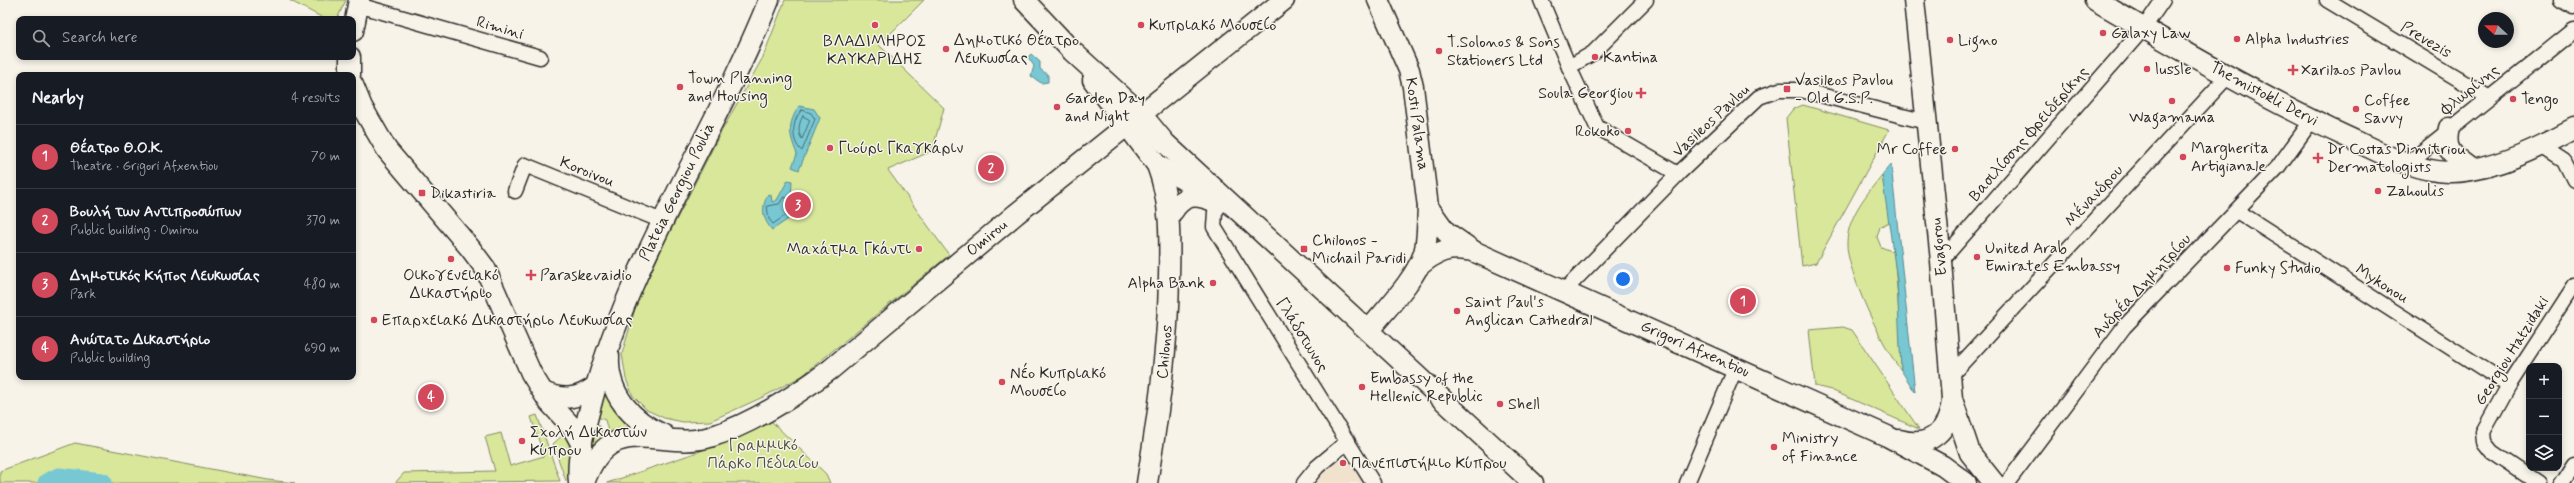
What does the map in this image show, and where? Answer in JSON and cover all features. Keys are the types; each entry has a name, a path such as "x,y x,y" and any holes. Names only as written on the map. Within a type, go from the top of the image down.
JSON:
{"main road":[{"name":"Plateia Georgiou Poulia","path":"579,483 578,465 596,386 609,344 632,284 748,48 768,0"},
{"path":"1024,0 1134,120 1165,143 1260,229 1533,483"},
{"name":"Omirou","path":"584,483 593,462 610,446 639,436 697,440 717,435 759,415 799,392 1284,0"},
{"name":"Kosti Palama","path":"1369,330 1418,267 1426,245 1428,207 1411,78 1378,0"},
{"name":"Themistokli Dervi","path":"2096,0 2143,29 2228,76 2312,120 2407,164 2451,172 2470,169 2504,161 2548,143 2574,129"},
{"name":"Evagorou","path":"1915,1 1954,406 1970,453 1994,483"},
{"path":"356,16 359,2"},
{"path":"350,60 350,72"},
{"path":"356,93 362,108 380,140 485,268 531,373 555,411 576,434 582,446"},
{"path":"1134,120 1156,165 1172,216"},
{"path":"2449,128 2446,140 2448,148 2454,156 2470,169"},
{"name":"Themistokli Dervi","path":"2548,143 2574,138"},
{"name":"Chilonos","path":"1147,483 1165,365 1174,175 1173,164 1165,143"},
{"path":"1156,165 1204,190 1260,229"},
{"path":"1172,216 1180,201 1189,196 1200,196 1221,203"},
{"name":"Kosti Palama","path":"1428,207 1446,232 1473,251"},
{"name":"Grigori Afxentiou","path":"1418,267 1442,250 1454,248 1473,251 1887,436 1943,466 1967,483"},
{"name":"Omirou","path":"609,344 610,378 625,407 646,426 672,439"},
{"path":"544,392 570,399 584,394 596,386"},
{"path":"1887,436 1911,442 1935,438 1946,425 1954,406"},
{"path":"1954,406 1957,439 1967,483"},
{"path":"1970,453 1978,483"}],"street":[{"path":"1541,0 1568,67 1597,127 1678,174"},
{"path":"1568,67 1593,53 1646,0"},
{"name":"Βασιλίσσης Φρειδερίκης","path":"1941,261 2143,29 2162,0"},
{"name":"Prevezis","path":"2327,0 2488,97"},
{"path":"2562,0 2574,7"},
{"name":"Rimini","path":"359,2 540,57"},
{"name":"Φλωρίνης","path":"2407,164 2449,128 2574,30"},
{"name":"Μένανδρου","path":"1952,374 2228,76"},
{"name":"Vasileos Pavlou","path":"1564,291 1678,174 1759,97 1779,90 1801,90 1926,122"},
{"name":"Ανδρέα Δημητρίου","path":"2007,483 2124,327 2278,167 2312,120"},
{"path":"2548,143 2564,161 2574,181"},
{"name":"Koroivou","path":"515,190 525,165 662,221"},
{"name":"Γλάδστωνος","path":"1221,203 1215,212 1214,227 1373,483"},
{"name":"Mykonou","path":"2237,211 2509,385"},
{"name":"Georgiou Hatzidaki","path":"2538,483 2492,452 2483,437 2485,426 2509,385 2574,285"},
{"path":"1687,483 1736,368"},
{"path":"1304,483 1317,467 1348,441"},
{"path":"2561,483 2574,463"}],"shaded area":[{"name":"Πανεπιστήμιο Κύπρου","path":"1349,456 1364,483 1311,483 1319,471"}],"green space":[{"path":"289,0 346,0 338,16 319,16"},
{"path":"785,0 924,0 879,45 944,108 932,151 888,170 949,255 802,376 763,397 710,421 683,422 664,418 647,410 633,396 626,379 622,354 637,302 666,240 720,134 763,57"},
{"path":"1803,105 1889,130 1816,263 1802,266 1786,118 1793,109"},
{"path":"1882,175 1890,221 1880,227 1877,237 1881,247 1894,252 1900,325 1901,370 1876,328 1859,289 1848,254 1847,242 1851,223 1859,206"},
{"path":"1843,327 1852,330 1919,429 1831,390 1815,386 1809,330"},
{"path":"603,389 633,432 610,438 605,420 595,416"},
{"path":"537,415 560,481 395,483 404,473 495,471 485,437 501,433 510,466 544,456 531,417"},
{"name":"Γραμμικό Πάρκο Πεδιαίου","path":"770,420 826,474 830,483 607,483 698,452"},
{"path":"593,425 600,426 604,442 593,450 588,448"},
{"path":"566,432 573,441 570,479 566,481 553,444"},
{"path":"75,443 268,480 295,483 0,483 0,471"}],"water":[{"path":"1031,54 1040,62 1040,69 1048,75 1048,82 1041,83 1031,76 1034,66 1028,57"},
{"path":"799,106 814,109 820,118 799,170 792,167 797,154 790,130 792,119"},
{"path":"1891,164 1915,392 1901,370 1897,280 1882,175"},
{"path":"788,180 792,181 790,218 772,230 764,217 764,204 768,194 771,195 772,202 777,200"}],"waterway":[{"path":"48,483 59,478 102,483"}],"place":[{"name":"ΒΛΑΔΙΜΗΡΟΣ ΚΑΥΚΑΡΙΔΗΣ","path":"875,25"},
{"name":"Κυπριακό Μουσείο","path":"1141,25"},
{"name":"Galaxy Law","path":"2103,33"},
{"name":"Alpha Industries","path":"2237,39"},
{"name":"Ligno","path":"1950,40"},
{"name":"Δημοτικό Θέατρο Λευκωσίας","path":"946,49"},
{"name":"T.Solonos & Sons Stationers Ltd","path":"1439,51"},
{"name":"Kantina","path":"1595,57"},
{"name":"lussle","path":"2147,69"},
{"name":"Xarilaos Pavlou","path":"2293,70"},
{"name":"Town Planning and Housing","path":"680,87"},
{"name":"Vasileos Pavlou - Old G.S.P.","path":"1787,89"},
{"name":"Soula Georgiou","path":"1641,93"},
{"name":"Tengo","path":"2513,99"},
{"name":"Wagamama","path":"2172,101"},
{"name":"Garden Day and Night","path":"1057,107"},
{"name":"Coffee Savvy","path":"2356,109"},
{"name":"Rokoko","path":"1628,131"},
{"name":"Γιούρι Γκαγκάριν","path":"830,148"},
{"name":"Mr Coffee","path":"1955,149"},
{"name":"Margherita Artigianale","path":"2183,157"},
{"name":"Dr Costas Dimitriou Dermatologists","path":"2318,158"},
{"name":"Βουλή των Αντιπροσώπων","path":"991,168"},
{"name":"Zahoulis","path":"2378,191"},
{"name":"Dikastiria","path":"422,193"},
{"name":"Δημοτικός Κήπος Λευκωσίας","path":"798,205"},
{"name":"Μαχάτμα Γκάντι","path":"919,249"},
{"name":"Chilonos - Michail Paridi","path":"1304,249"},
{"name":"United Arab Emirates Embassy","path":"1977,257"},
{"name":"Οικογενειακό Δικαστήριο","path":"451,259"},
{"name":"Funky Studio","path":"2227,268"},
{"name":"Paraskevaidio","path":"531,275"},
{"name":"Alpha Bank","path":"1213,283"},
{"name":"Θέατρο Θ.Ο.Κ.","path":"1743,301"},
{"name":"Saint Paul's Anglican Cathedral","path":"1457,311"},
{"name":"Επαρχειακό Δικαστήριο Λευκωσίας","path":"374,320"},
{"name":"Νέο Κυπριακό Μουσείο","path":"1002,382"},
{"name":"Embassy of the Hellenic Republic","path":"1362,387"},
{"name":"Ανώτατο Δικαστήριο","path":"431,397"},
{"name":"Shell","path":"1500,404"},
{"name":"Σχολή Δικαστών Κύπρου","path":"522,441"},
{"name":"Ministry of Finance","path":"1774,447"},
{"name":"Πανεπιστήμιο Κύπρου","path":"1343,463"}]}
